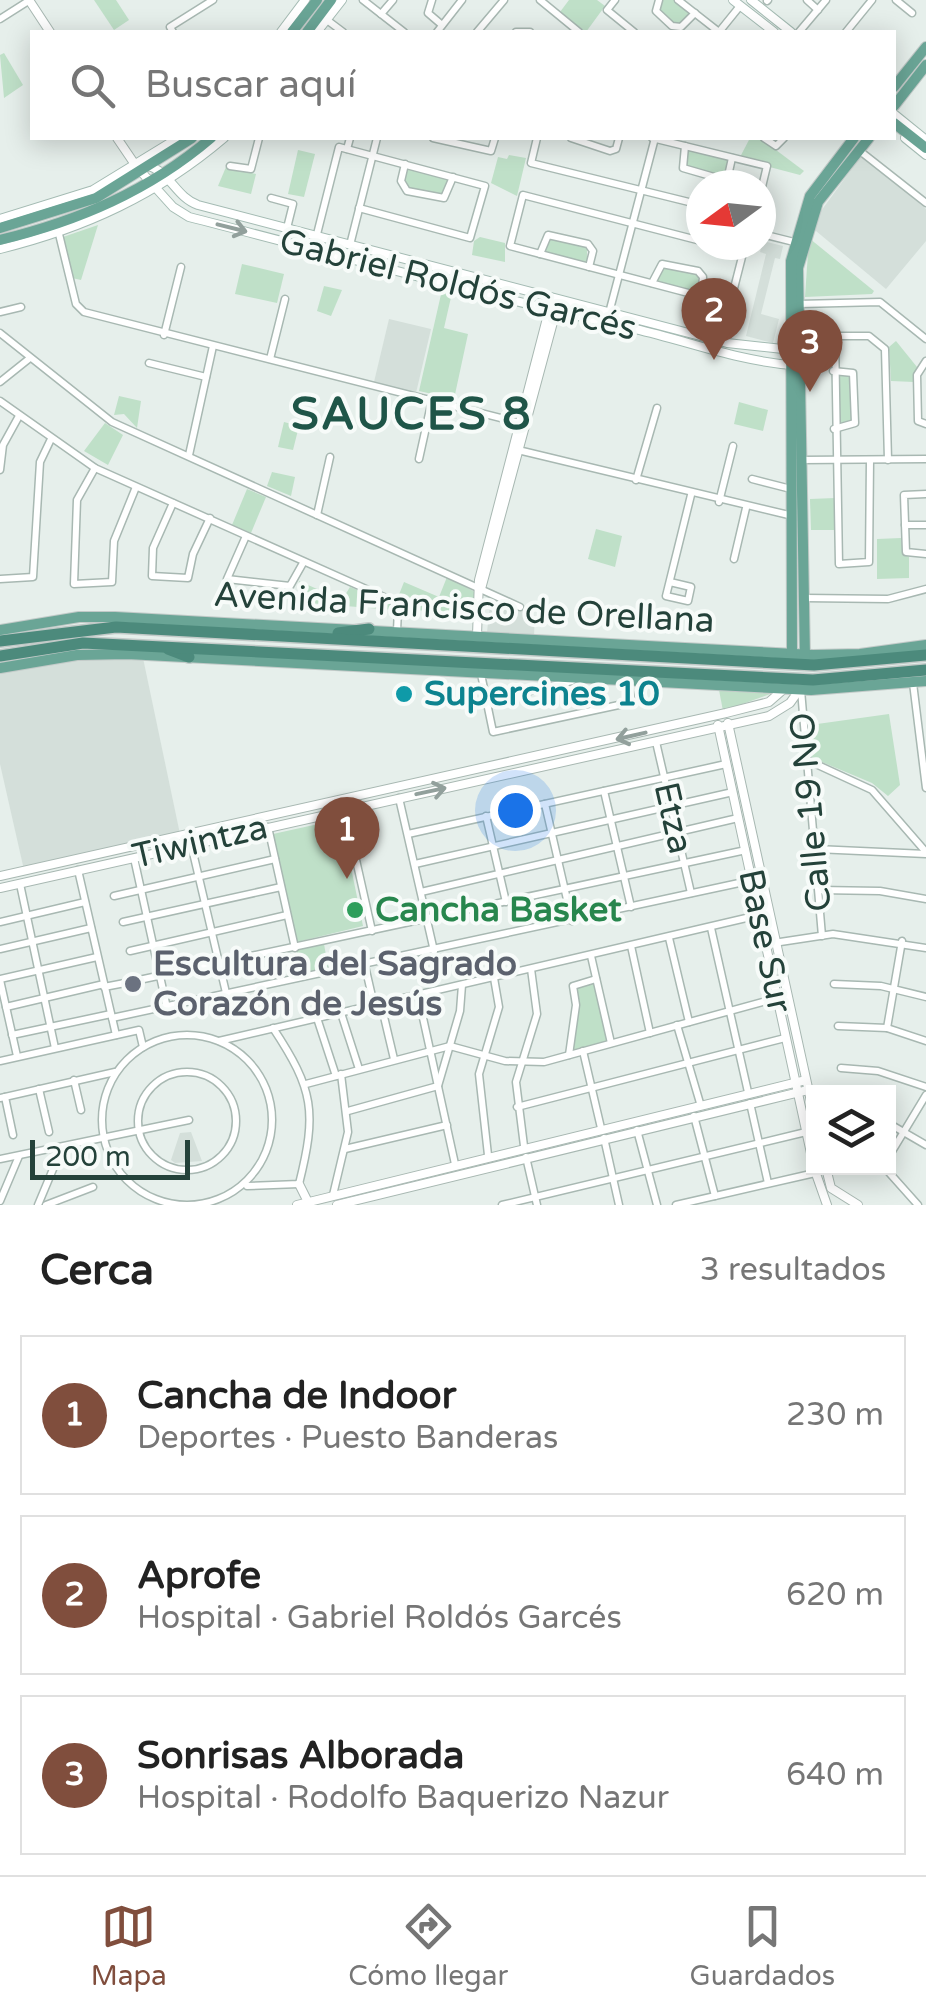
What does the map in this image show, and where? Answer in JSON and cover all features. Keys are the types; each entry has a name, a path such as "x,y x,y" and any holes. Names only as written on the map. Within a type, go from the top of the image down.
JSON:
{"highway":[{"path":"172,620 214,631"},
{"name":"Avenida Francisco de Orellana","path":"0,641 116,627 862,664 926,655"},
{"path":"308,637 369,629"},
{"path":"32,649 27,644 69,631"},
{"name":"Avenida Francisco de Orellana","path":"0,656 83,642 150,644 802,684 926,670"},
{"path":"150,644 189,658"}],"main road":[{"path":"294,30 317,0"},
{"path":"308,30 331,0"},
{"path":"896,84 926,46"},
{"path":"896,103 926,65"},
{"path":"896,128 926,152"},
{"path":"0,240 58,229 101,208 190,140"},
{"path":"0,228 147,175 167,176 209,140"},
{"path":"802,684 791,489 794,242 810,196 852,140"},
{"path":"794,350 798,268 809,222 865,141"},
{"path":"786,683 798,659 804,598 794,365"},
{"name":"Avenida Francisco de Orellana","path":"0,630 79,617 172,620 478,635 798,659 926,645"},
{"name":"Avenida Francisco de Orellana","path":"0,668 77,654 576,680 786,683"},
{"name":"Avenida Francisco de Orellana","path":"802,684 861,689 926,681"}],"street":[{"path":"0,19 30,0 49,30"},
{"path":"171,30 213,0"},
{"path":"283,30 306,0"},
{"path":"320,30 342,0"},
{"path":"363,0 401,30"},
{"path":"381,14 393,0"},
{"path":"432,0 428,13 440,29 462,0"},
{"path":"479,30 504,0"},
{"path":"540,0 578,30"},
{"path":"615,0 607,10 632,30"},
{"path":"659,0 656,11 672,26 681,26 695,13"},
{"path":"678,0 716,30"},
{"path":"751,0 789,30"},
{"path":"807,0 818,10"},
{"path":"802,30 826,0"},
{"path":"848,30 872,0"},
{"path":"896,0 912,13"},
{"path":"720,30 737,3 772,30"},
{"path":"327,20 340,30"},
{"path":"896,116 926,140"},
{"name":"Gabriel Roldós Garcés","path":"119,140 184,214 313,251 742,358 794,365"},
{"path":"147,175 176,140"},
{"path":"167,176 221,140"},
{"path":"230,166 251,169 258,140"},
{"path":"313,251 349,140"},
{"path":"350,245 376,140"},
{"path":"442,140 491,151 494,140"},
{"path":"537,140 531,163 686,201"},
{"path":"577,140 610,151 618,140"},
{"path":"609,314 654,140"},
{"path":"662,140 767,166 766,170"},
{"path":"865,141 926,203"},
{"path":"685,146 684,169 721,179 728,176 732,158"},
{"path":"343,148 485,186 474,234 469,238 359,208"},
{"path":"405,164 401,181 407,191 444,198 453,177"},
{"name":"Gabriel Roldós Garcés","path":"167,176 192,204 727,343 794,350"},
{"path":"686,237 523,195 510,246 730,304 741,260"},
{"path":"0,220 83,198"},
{"path":"271,198 292,204 287,228"},
{"path":"0,249 58,229 79,308 164,335 523,424"},
{"path":"540,254 548,235 588,244 592,251 589,267"},
{"path":"776,238 794,242"},
{"path":"652,283 662,264 698,271 703,278 700,296"},
{"path":"164,335 181,268"},
{"path":"270,359 285,299"},
{"path":"478,635 479,580 556,300"},
{"path":"799,304 880,302 926,339"},
{"path":"0,312 21,307"},
{"path":"0,333 112,422 520,607"},
{"path":"870,460 868,563 838,563 833,337 869,336 884,347 888,460"},
{"path":"189,455 213,346"},
{"path":"0,382 30,358"},
{"path":"926,361 917,373 918,421 926,424"},
{"path":"149,363 206,377"},
{"path":"833,371 853,373 855,424 834,429"},
{"path":"917,386 926,380"},
{"path":"419,458 432,400"},
{"path":"0,401 95,468 393,600 398,609 397,631"},
{"path":"636,480 657,408"},
{"path":"0,470 3,445 20,416"},
{"path":"0,579 33,578 40,462 50,439"},
{"path":"719,502 733,446"},
{"path":"517,450 690,495 794,517"},
{"path":"318,515 330,457"},
{"path":"801,460 926,460"},
{"path":"95,468 77,500 74,584 112,582 114,541 136,487"},
{"path":"752,479 791,489"},
{"path":"926,494 904,494 907,554 926,554"},
{"path":"670,582 690,495"},
{"path":"173,503 153,548 152,576 188,578 193,554 210,518"},
{"path":"734,559 746,508"},
{"path":"904,525 926,525"},
{"path":"246,536 227,579 290,586 303,563"},
{"path":"804,598 888,599 926,590"},
{"path":"481,674 493,732 628,702 632,699 627,682"},
{"path":"485,692 514,695 576,680"},
{"name":"Tiwintza","path":"0,876 245,827 726,714 769,702 786,683"},
{"path":"912,683 922,714 926,788"},
{"name":"Tiwintza","path":"0,888 191,844 245,827 268,827 775,713 802,684"},
{"name":"Calle 19 NO","path":"802,684 822,936"},
{"name":"Base Sur","path":"726,714 726,764 771,943 777,998 806,1132"},
{"name":"Base Sur","path":"716,716 723,726 807,1085"},
{"name":"Etza","path":"656,742 691,893"},
{"path":"807,760 872,790 926,853"},
{"path":"408,834 726,764"},
{"path":"604,790 630,907"},
{"path":"414,864 733,792"},
{"path":"400,798 434,951"},
{"path":"545,804 572,921"},
{"path":"345,810 372,932"},
{"path":"486,816 506,902"},
{"path":"420,892 738,818"},
{"path":"268,827 294,948"},
{"path":"191,844 226,997"},
{"path":"816,849 926,853"},
{"path":"140,980 746,850"},
{"path":"134,857 167,1008"},
{"path":"114,896 275,860"},
{"path":"78,870 116,1035"},
{"path":"12,1035 226,997 753,880"},
{"path":"20,884 56,1048"},
{"path":"123,922 281,887"},
{"path":"820,890 880,891 926,900"},
{"path":"0,922 86,902"},
{"path":"130,950 287,915"},
{"path":"299,1184 244,1186 211,1200 168,1204 133,1188 114,1166 103,1139 106,1093 116,1072 143,1047 180,1035 218,1041 761,915"},
{"path":"0,949 91,928"},
{"path":"711,928 748,1092"},
{"path":"771,943 822,936 902,941 926,948"},
{"path":"669,938 690,1022"},
{"path":"887,1028 902,941"},
{"path":"631,946 650,1033"},
{"path":"590,956 612,1044"},
{"path":"17,1056 0,979 98,957"},
{"path":"364,966 394,1059"},
{"path":"531,969 536,1014 518,1063 517,1108 536,1201"},
{"path":"488,1155 479,1092 498,1007 494,978"},
{"path":"569,1055 576,1006 572,986 596,978"},
{"path":"6,1007 130,982"},
{"path":"834,984 894,988 926,996"},
{"path":"438,1086 462,985"},
{"path":"418,995 455,1164"},
{"path":"306,1084 450,1046 518,1063 569,1055 777,998"},
{"path":"341,1012 359,1070"},
{"path":"136,1014 143,1047"},
{"path":"317,1018 348,1111 345,1149 333,1195"},
{"path":"677,1025 700,1103"},
{"path":"838,1026 887,1028 926,1041"},
{"path":"273,1028 306,1084 309,1132 299,1184 309,1204"},
{"path":"0,1061 139,1030"},
{"path":"517,1108 785,1038"},
{"path":"218,1041 258,1072 269,1094 273,1119 270,1144 244,1186"},
{"path":"583,1051 619,1205"},
{"path":"841,1068 878,1071 926,1087"},
{"path":"14,1135 2,1098 116,1072"},
{"path":"181,1072 212,1079 225,1089 236,1119 234,1135 216,1161 185,1170 155,1158 139,1130 143,1099 166,1076 181,1072"},
{"path":"74,1080 82,1110"},
{"path":"337,1205 700,1103 795,1082 807,1085"},
{"path":"348,1111 438,1086"},
{"path":"602,1132 637,1129 797,1092 806,1086"},
{"path":"39,1088 49,1132"},
{"path":"896,1146 926,1095"},
{"path":"750,1103 768,1183"},
{"path":"694,1116 715,1196"},
{"path":"0,1159 189,1120"},
{"path":"345,1149 447,1125"},
{"path":"896,1127 926,1144"},
{"path":"637,1129 657,1205"},
{"path":"502,1205 536,1201 704,1154 806,1132"},
{"path":"38,1205 62,1148"},
{"path":"296,1205 488,1155 525,1151"},
{"path":"0,1201 19,1155"},
{"path":"676,1205 696,1203 806,1171"},
{"name":"Base Sur","path":"816,1175 827,1205"},
{"path":"828,1175 831,1188 858,1205"},
{"path":"890,1175 918,1205"},
{"path":"46,1205 93,1187"},
{"path":"390,1191 393,1205"},
{"path":"728,1192 730,1205"},
{"path":"144,1205 158,1202"}],"shaded area":[{"path":"862,155 926,209 926,241 886,289 810,226"},
{"path":"776,244 783,246 780,259 776,258"},
{"path":"765,260 774,260 761,314 779,319 773,343 746,336"},
{"path":"389,319 431,329 416,393 374,382"},
{"path":"491,596 535,616 534,635 487,632"},
{"path":"64,657 143,658 180,834 24,870 0,764 0,668"},
{"path":"191,1132 202,1161 175,1163 171,1160 180,1133"}],"green space":[{"path":"94,0 116,0 129,20 114,30"},
{"path":"569,0 597,0 605,6 587,30 560,12"},
{"path":"660,0 676,0 693,13 684,23 674,25 658,10"},
{"path":"4,53 23,85 4,98 0,55"},
{"path":"749,140 763,140 804,171 800,175 739,159"},
{"path":"298,150 315,154 304,197 288,194"},
{"path":"686,150 730,160 728,170 686,167"},
{"path":"509,155 526,158 517,196 491,183 498,157 507,159"},
{"path":"226,167 256,174 251,194 218,186"},
{"path":"408,167 450,178 444,196 408,190 403,182"},
{"path":"98,225 81,280 72,278 63,237"},
{"path":"552,236 587,245 587,263 544,253"},
{"path":"480,237 505,243 505,262 472,255 474,241"},
{"path":"809,238 874,291 872,294 805,297"},
{"path":"242,264 284,274 277,303 235,294"},
{"path":"664,265 698,274 698,293 656,282"},
{"path":"324,286 342,290 331,316 317,311"},
{"path":"442,290 452,293 444,328 468,334 454,399 419,391"},
{"path":"896,341 917,367 914,382 891,381 889,347"},
{"path":"837,374 853,374 854,425 838,425"},
{"path":"119,396 141,401 137,428 124,414 114,415"},
{"path":"739,402 768,410 763,431 734,424"},
{"path":"284,422 299,426 293,450 278,447"},
{"path":"105,423 123,435 108,465 84,451"},
{"path":"272,472 295,477 291,496 267,486"},
{"path":"247,489 266,497 251,533 232,525"},
{"path":"835,498 835,530 811,530 810,499"},
{"path":"596,529 622,536 615,567 588,559"},
{"path":"901,538 903,554 909,557 909,578 877,579 877,539"},
{"path":"447,577 475,592 476,606 463,606 462,614 404,609 398,597 404,582 439,597"},
{"path":"299,581 342,600 350,587 391,603 394,610 297,602"},
{"path":"719,690 773,693 723,711"},
{"path":"889,714 900,785 888,796 872,783 810,757 810,725"},
{"path":"341,819 363,926 297,942 273,834"},
{"path":"324,944 329,972 303,977 296,949"},
{"path":"595,981 609,1043 572,1053 574,986"}],"place":[{"name":"Aprofe","path":"714,360"},
{"name":"Sonrisas Alborada","path":"810,392"},
{"name":"Supercines 10","path":"404,694"},
{"name":"Cancha de Indoor","path":"347,879"},
{"name":"Cancha Basket","path":"355,910"},
{"name":"Escultura del Sagrado Corazón de Jesús","path":"133,984"}],"district":[{"name":"SAUCES 8","path":"412,415"}]}
